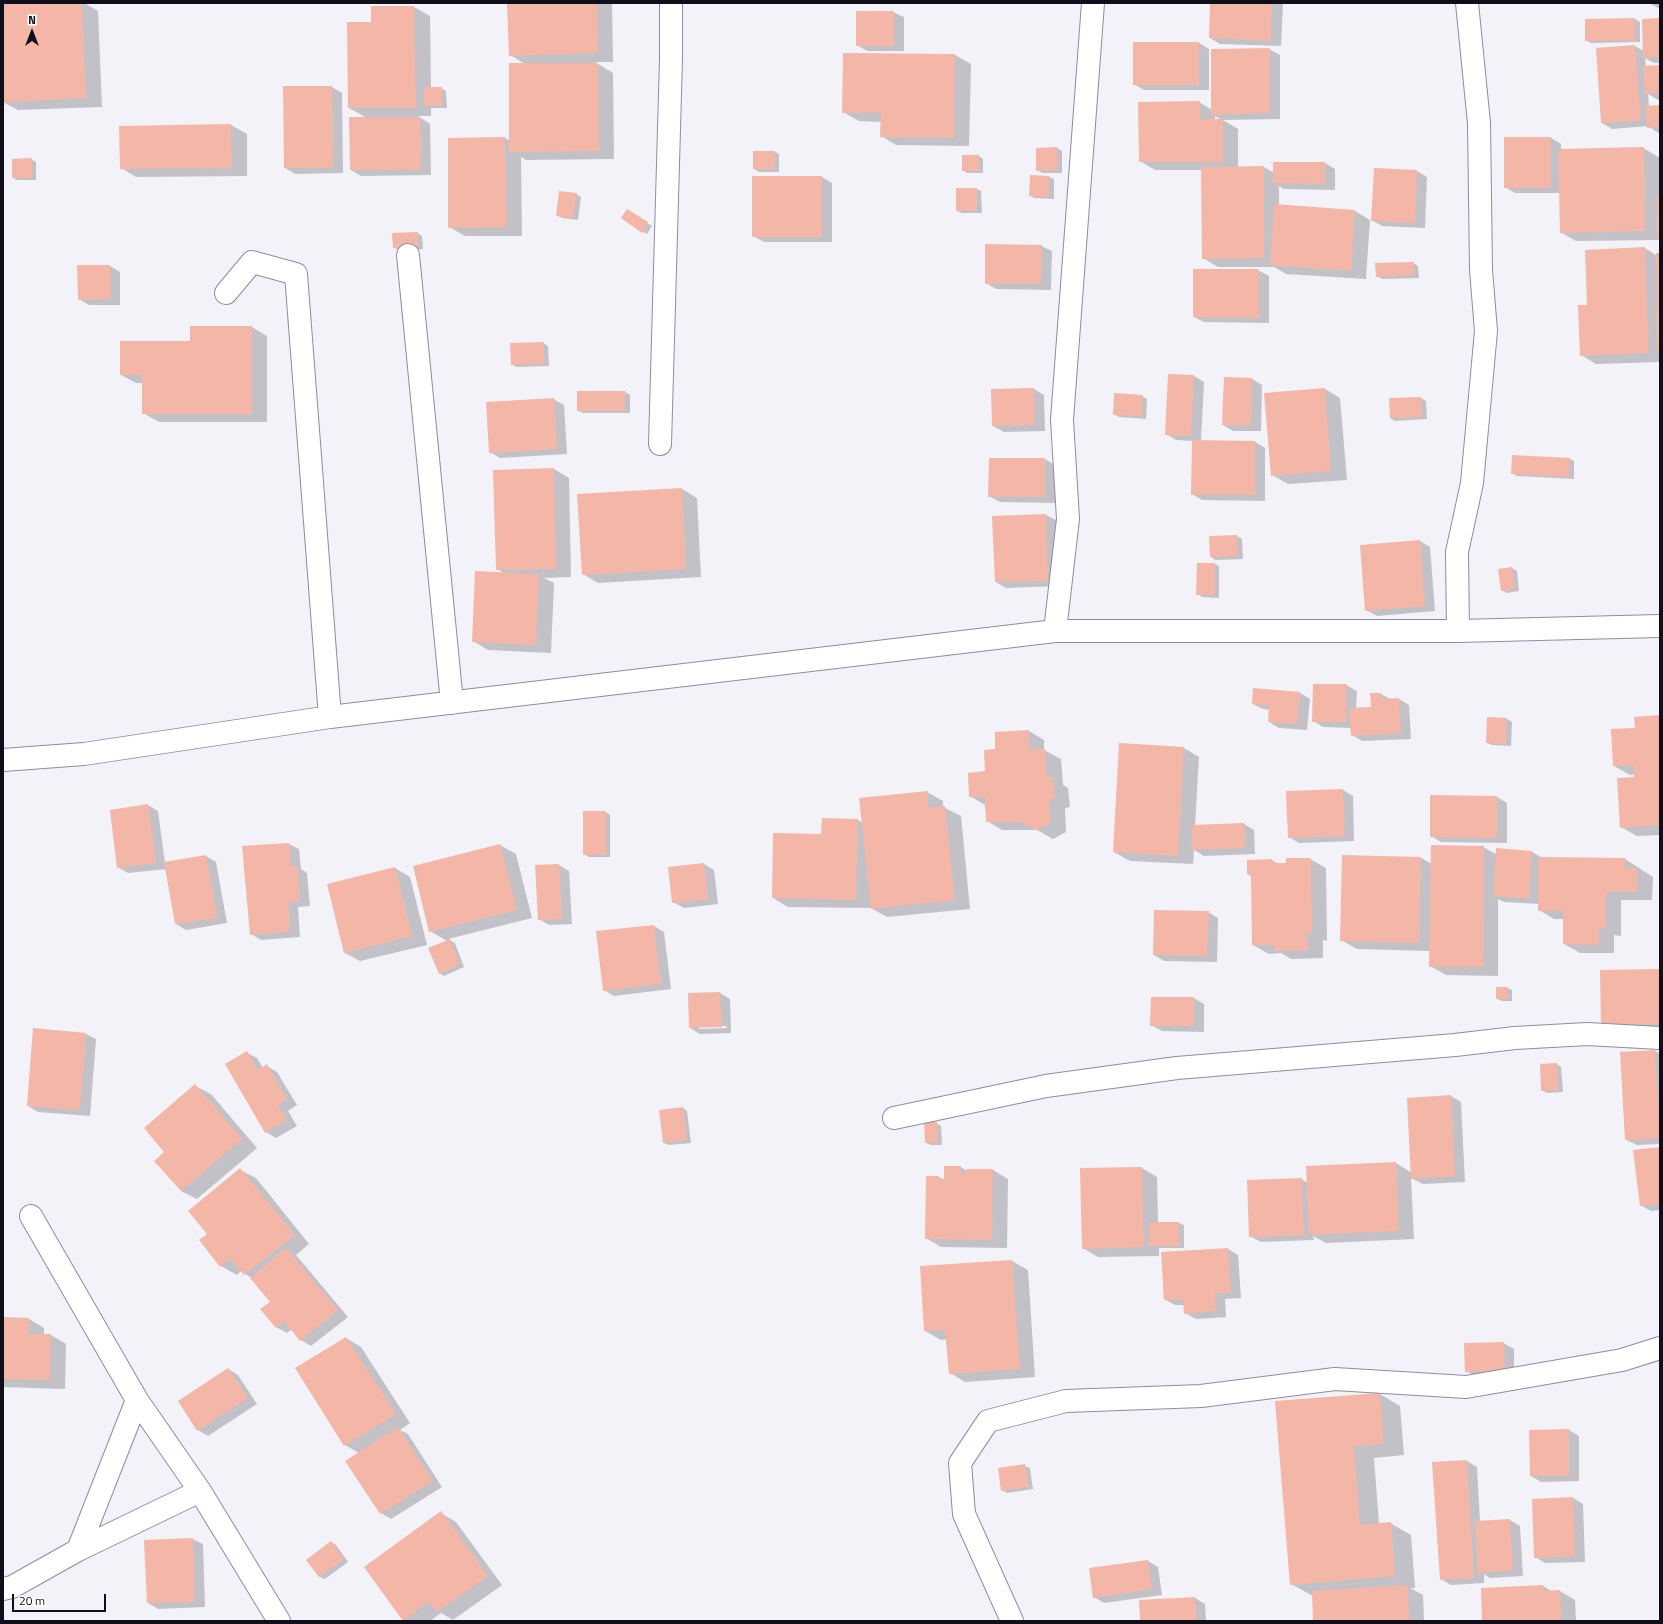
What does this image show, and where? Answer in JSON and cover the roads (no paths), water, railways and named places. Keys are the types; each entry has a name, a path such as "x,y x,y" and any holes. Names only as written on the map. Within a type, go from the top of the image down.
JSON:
{"street":[{"path":"660,444 671,59 671,3"},
{"path":"1055,631 1068,519 1062,420 1093,3"},
{"path":"1458,631 1457,552 1472,483 1486,331 1480,270 1480,123 1467,3"},
{"path":"408,255 452,703"},
{"path":"226,293 252,262 296,274 330,717"},
{"path":"3,760 84,754 330,717 1055,631 1458,631 1660,626"},
{"path":"894,1118 1046,1086 1177,1068 1455,1045 1514,1038 1587,1034 1660,1038"},
{"path":"30,1216 137,1400 200,1491 280,1621"},
{"path":"1012,1621 964,1514 960,1463 988,1421 1066,1401 1201,1396 1335,1379 1466,1387 1622,1360 1660,1348"},
{"path":"78,1550 137,1400"},
{"path":"3,1589 12,1587 78,1550 200,1491"}]}
